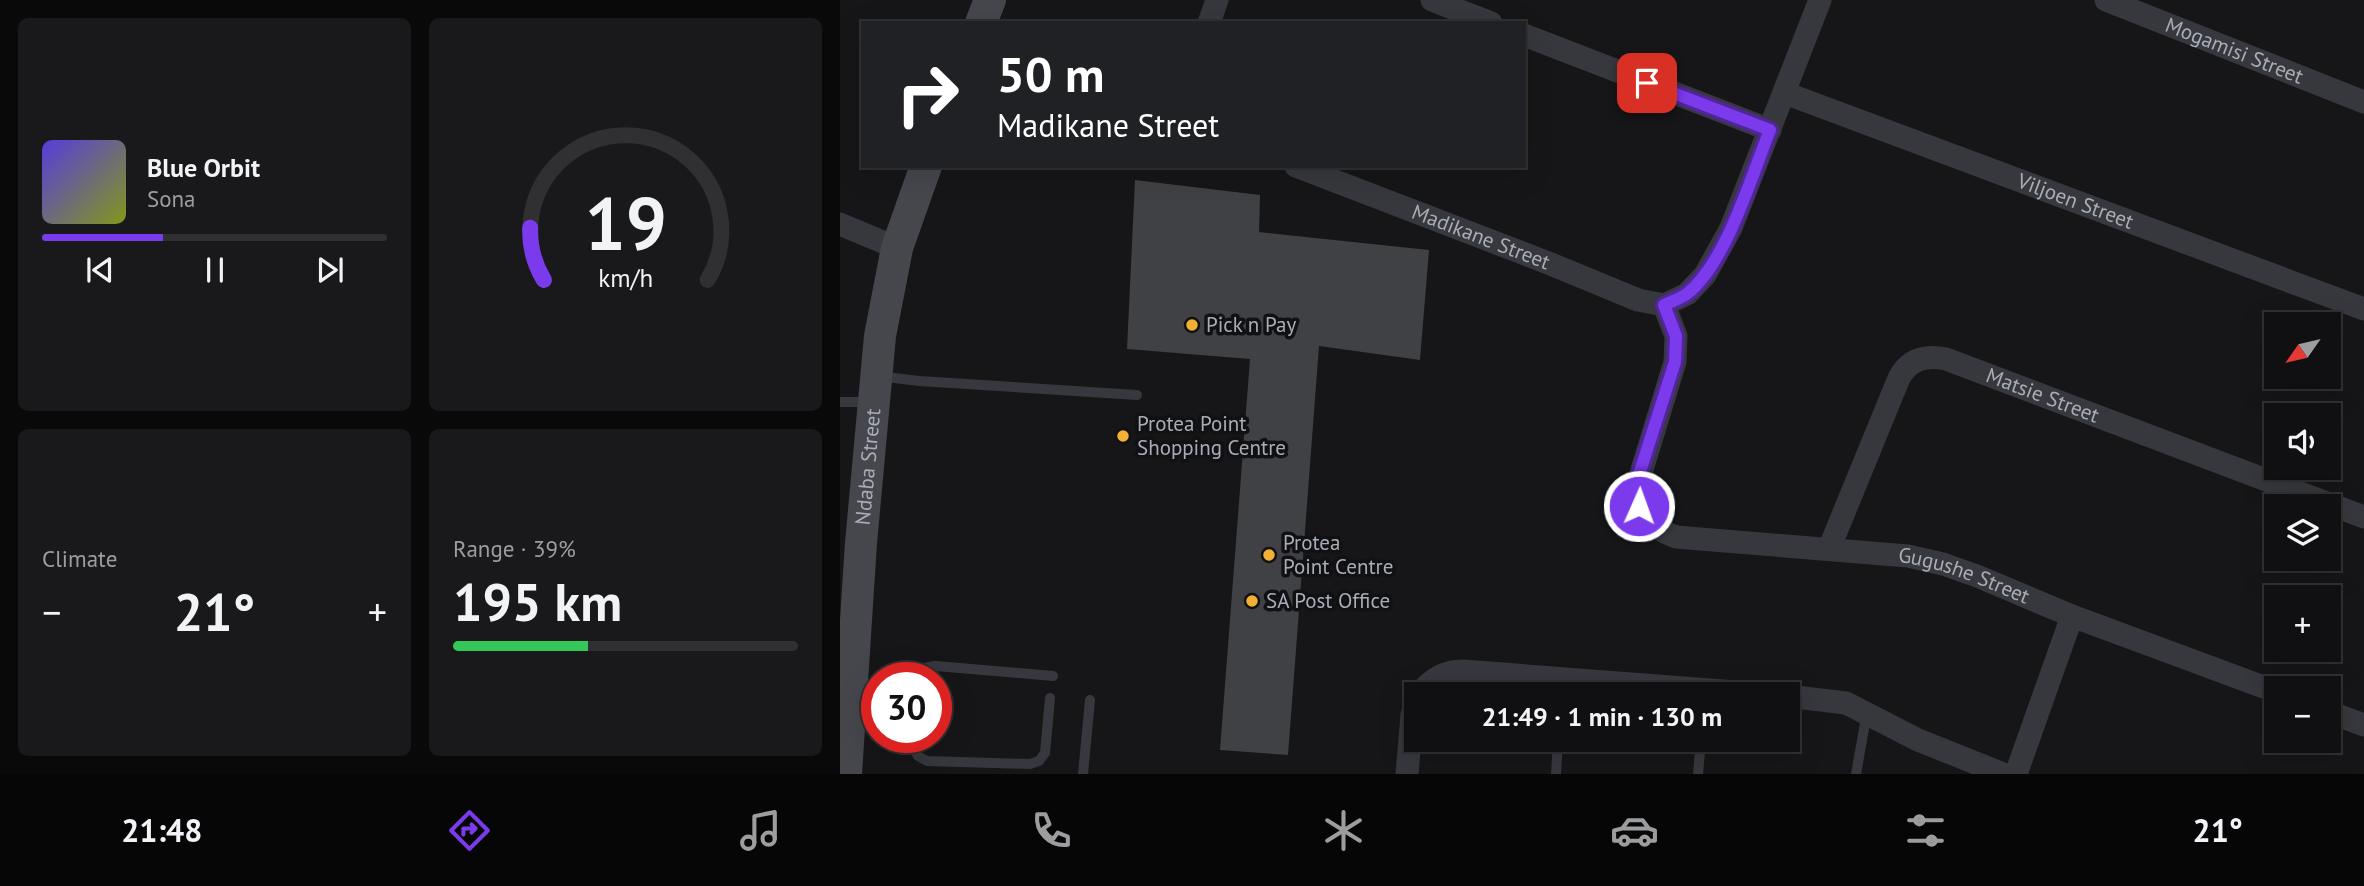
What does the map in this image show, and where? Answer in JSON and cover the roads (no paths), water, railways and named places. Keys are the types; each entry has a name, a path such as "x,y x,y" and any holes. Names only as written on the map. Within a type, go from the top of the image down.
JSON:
{"street":[{"path":"982,21 990,0"},
{"path":"1210,21 1217,0"},
{"path":"1432,0 1486,21"},
{"path":"1664,305 1687,294 1705,275 1731,228 1820,0"},
{"name":"Mogamisi Street","path":"2106,0 2364,102"},
{"path":"1526,37 1770,130"},
{"name":"Viljoen Street","path":"1785,93 2364,309"},
{"name":"Ndaba Street","path":"846,774 861,543 885,305 897,247 925,168"},
{"name":"Madikane Street","path":"1301,168 1638,300 1664,305"},
{"path":"840,224 897,247"},
{"name":"Gugushe Street","path":"1664,305 1676,336 1675,362 1638,478 1636,495 1643,514 1654,527 1676,537 1908,556 1943,564 2072,616 2264,687"},
{"name":"Matsie Street","path":"1829,549 1899,378 1910,363 1930,357 1946,359 2364,517"},
{"path":"2016,774 2072,616"},
{"path":"1431,682 1455,671 1562,682"},
{"path":"1800,697 1833,700 1867,712 1918,740 2003,774"},
{"path":"2341,716 2364,725"},
{"path":"1407,774 1409,752"}],"lane":[{"path":"840,402 875,389 919,381 1137,395"},
{"path":"952,667 1053,676"},
{"path":"916,753 927,761 1030,764 1039,761 1045,753 1051,698"},
{"path":"1083,774 1090,700"},
{"path":"1856,774 1867,712"},
{"path":"1556,774 1557,752"},
{"path":"1698,774 1700,752"}],"place":[{"name":"Pick n Pay","path":"1192,325"},
{"name":"Protea Point Shopping Centre","path":"1123,436"},
{"name":"Protea Point Centre","path":"1269,555"},
{"name":"SA Post Office","path":"1252,601"}]}
